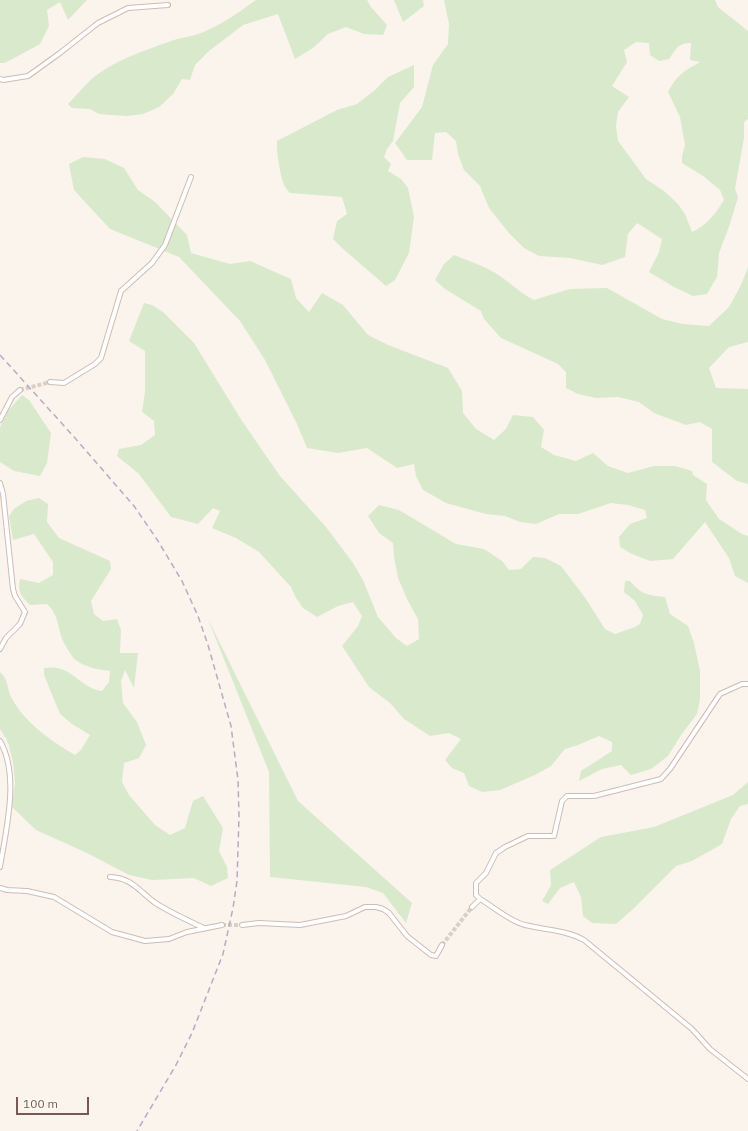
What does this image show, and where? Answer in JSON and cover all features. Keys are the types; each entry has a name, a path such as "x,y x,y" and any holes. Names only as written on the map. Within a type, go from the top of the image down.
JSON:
{"street":[{"path":"0,79 3,80 28,76 60,53 98,22 128,8 168,5"},
{"path":"50,382 64,383 95,364 101,358 121,291 152,263 165,245 192,177"},
{"path":"0,420 12,397 20,390"},
{"path":"0,483 3,494 13,589 25,612 20,624 6,638 0,649"},
{"path":"748,684 742,684 720,694 670,769 661,779 594,796 567,796 562,800 554,836 528,836 496,853 486,873 476,883 476,895 515,921 524,925 575,935 584,940 692,1029 710,1049 748,1079"},
{"path":"0,741 5,753 10,783 9,810 0,867"},
{"path":"110,877 119,877 130,882 154,902 204,928"},
{"path":"0,888 7,890 27,891 54,897 112,932 145,941 169,939 187,932 222,925"},
{"path":"472,908 480,898"},
{"path":"242,925 259,923 300,925 346,916 365,907 376,908 383,909 389,913 407,936 431,955 436,956 442,945"}],"green space":[{"path":"0,0 87,0 68,20 60,2 47,10 49,26 40,44 5,63 0,63"},
{"path":"256,0 367,0 371,7 387,25 383,35 364,34 346,27 328,34 313,48 295,59 278,14 243,25 209,51 195,65 190,80 182,79 173,94 159,107 143,114 127,116 99,114 90,109 72,108 68,104 96,75 109,67 148,49 208,30"},
{"path":"394,0 423,0 424,6 403,22"},
{"path":"444,0 715,0 718,7 748,31 748,119 744,122 744,138 735,189 738,197 719,253 717,277 707,294 693,296 649,272 659,252 662,239 637,223 628,234 625,257 602,265 570,258 539,256 524,248 509,233 489,208 480,186 464,170 458,154 456,141 446,132 435,133 432,160 407,160 395,143 422,107 433,65 448,44 449,24","holes":["636,42 649,43 650,55 659,61 669,59 680,45 691,43 690,60 700,62 681,74 668,92 680,117 685,145 682,163 703,176 720,190 724,200 710,219 692,232 685,214 678,204 664,191 646,179 618,141 616,126 618,112 629,97 612,86 627,62 624,50"]},
{"path":"414,65 414,87 400,103 393,141 387,149 384,157 391,164 388,171 401,179 408,188 414,217 409,253 395,280 386,286 333,239 337,221 347,214 342,197 290,193 283,183 277,141 337,110 357,104 375,90 388,77"},
{"path":"83,157 105,159 124,168 138,190 155,202 187,235 191,253 230,264 250,261 291,279 296,298 309,312 322,293 343,305 368,335 388,345 448,368 462,391 463,413 476,429 494,440 506,429 513,415 533,417 544,430 541,447 554,455 576,461 593,453 608,466 628,473 654,466 675,466 692,471 693,475 707,484 706,500 719,519 742,534 748,536 748,583 735,576 729,558 705,522 673,559 650,561 632,554 620,547 619,537 630,524 647,518 645,510 628,505 611,503 578,514 559,514 536,524 520,522 505,516 486,514 446,503 423,490 416,476 414,464 397,468 367,448 338,453 307,448 297,424 265,360 240,321 179,257 110,229 74,190 69,164"},
{"path":"454,255 492,271 534,300 570,289 607,288 662,319 683,324 709,326 729,307 741,285 748,267 748,342 729,347 709,368 716,388 748,389 748,484 737,481 712,462 712,429 700,422 686,425 654,413 639,402 618,397 596,398 578,394 566,388 566,372 558,364 501,338 484,319 481,311 445,289 435,280 444,264"},
{"path":"144,303 152,305 163,312 194,343 242,421 280,476 326,527 353,563 363,580 378,617 396,638 407,646 419,639 418,619 398,578 393,543 379,533 368,516 379,505 399,510 456,544 484,549 502,561 509,570 521,569 533,557 545,558 561,566 586,599 605,629 615,634 640,624 643,615 635,601 624,592 625,581 630,581 645,594 665,597 670,614 688,626 694,643 700,671 700,699 697,714 681,735 668,756 651,769 631,775 621,765 602,769 579,781 581,771 612,751 612,742 599,736 565,749 551,766 535,775 500,790 482,792 469,786 464,773 452,768 445,760 461,739 449,733 430,736 404,719 390,703 369,687 342,646 358,626 362,616 353,602 338,606 317,617 303,608 291,587 259,552 236,538 212,528 220,511 213,508 198,524 171,517 139,474 117,456 119,449 141,445 155,435 154,421 142,412 145,392 145,351 129,341"},
{"path":"22,395 29,400 51,433 47,463 40,476 14,471 0,462 0,427 8,411"},
{"path":"39,498 48,504 47,522 59,538 110,561 111,569 91,601 94,614 103,621 117,619 121,630 120,653 138,653 134,688 125,670 121,681 123,703 137,722 146,745 139,758 124,763 122,782 129,795 155,825 170,835 185,828 193,801 203,796 223,828 219,851 227,867 228,878 211,886 194,878 152,880 129,875 87,853 36,830 12,807 15,783 13,762 8,742 0,729 0,672 6,681 11,697 23,715 57,744 75,755 81,750 90,735 72,724 60,714 44,675 44,668 63,670 90,687 102,691 109,682 110,671 88,667 75,660 64,643 54,613 47,604 30,605 20,594 20,579 39,583 53,575 53,562 34,534 13,540 9,516 14,509 26,501"},
{"path":"208,619 298,801 412,903 406,923 383,893 366,887 270,877 269,772"},
{"path":"748,782 748,804 740,806 731,819 722,844 692,861 676,866 616,924 592,923 583,916 581,897 574,882 560,888 548,904 542,901 551,885 550,870 601,837 654,827 733,795"}],"tunnel":[{"path":"20,390 50,382"},
{"path":"442,945 472,907"},
{"path":"222,925 242,925"}],"railway":[{"path":"0,355 134,506 158,541 182,581 198,616 208,645 231,726 238,780 239,816 237,881 223,954 192,1033 176,1065 137,1131"}]}
